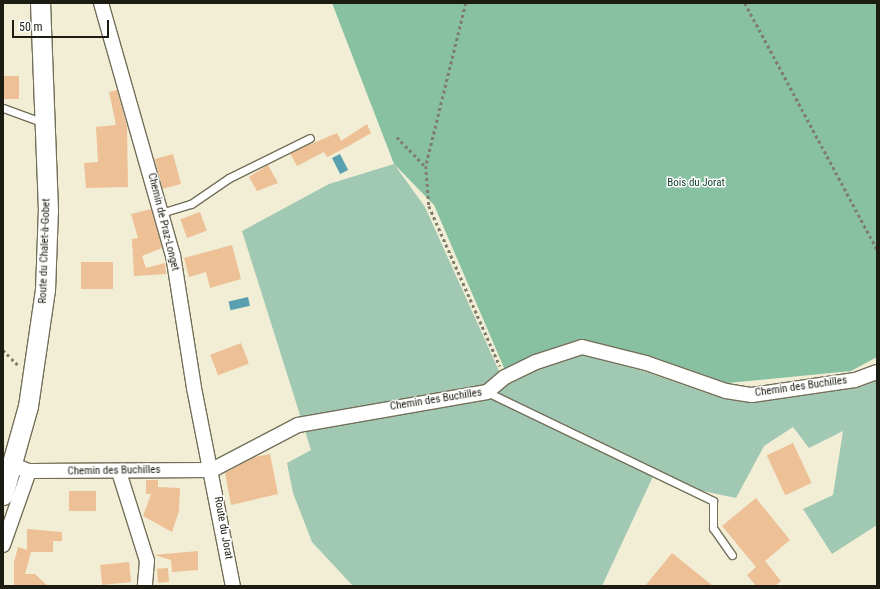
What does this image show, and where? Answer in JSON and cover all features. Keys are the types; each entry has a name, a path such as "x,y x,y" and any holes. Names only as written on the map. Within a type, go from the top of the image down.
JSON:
{"main road":[{"name":"Route du Chalet-à-Gobet","path":"3,496 21,468 45,290 46,124 40,3"}],"street":[{"name":"Chemin de Praz-Longet","path":"101,3 173,255 194,388 212,470"},
{"name":"Chemin des Buchilles","path":"21,468 119,472 212,470 298,425 488,392 505,377 536,362 582,347 646,363 726,391 752,394 855,380 877,372"},
{"path":"3,545 21,468"},
{"name":"Route du Jorat","path":"212,470 233,586"},
{"path":"119,472 147,561 145,586"}],"lane":[{"path":"3,108 46,124"},
{"path":"162,213 191,204 229,178 310,138"},
{"path":"488,392 713,501 713,528 732,555"}],"path":[{"path":"466,3 426,166 429,206 505,377"},
{"path":"745,3 877,249"},
{"path":"397,136 426,166"},
{"path":"3,350 14,357 19,367"}],"green space":[{"name":"Bois du Jorat","path":"332,3 877,3 877,357 851,371 728,383 650,356 579,340 505,370 434,205 394,164"},
{"path":"394,164 425,207 504,382 539,367 582,355 643,371 724,399 752,403 857,388 877,381 877,525 832,554 803,509 833,495 843,431 809,448 793,427 764,446 736,498 698,490 656,470 602,586 353,586 312,542 293,493 287,463 311,450 242,231 329,184"}],"water":[{"path":"340,154 348,170 340,174 332,158"},
{"path":"248,297 250,306 231,310 229,301"}],"building":[{"path":"3,76 19,76 19,99 3,99"},
{"path":"117,90 127,126 128,187 86,188 84,163 98,162 96,127 116,125 109,92"},
{"path":"367,124 371,133 345,148 341,141"},
{"path":"337,133 345,148 327,157 324,152 297,166 290,153"},
{"path":"173,154 181,184 163,189 155,159"},
{"path":"268,165 278,183 257,191 249,177"},
{"path":"151,209 162,248 142,256 146,268 165,263 166,274 134,276 132,239 138,238 131,214"},
{"path":"200,212 207,231 187,238 180,219"},
{"path":"232,245 241,279 210,288 206,272 189,277 184,258"},
{"path":"81,262 113,262 113,289 81,289"},
{"path":"241,343 249,364 218,375 210,355"},
{"path":"793,443 812,483 785,495 767,455"},
{"path":"270,454 278,494 231,505 225,473 255,457"},
{"path":"146,480 158,480 158,487 180,488 179,511 172,532 143,516 151,494 146,494"},
{"path":"69,491 96,491 96,511 69,511"},
{"path":"756,498 790,540 765,561 781,581 775,586 756,586 747,575 756,567 722,526"},
{"path":"27,529 62,532 62,541 53,541 53,552 31,552 25,574 35,574 48,586 14,586 14,562 18,547 27,550"},
{"path":"198,551 198,570 172,572 171,560 154,555"},
{"path":"672,553 713,586 645,586"},
{"path":"129,562 131,582 102,585 100,565"},
{"path":"168,568 169,582 158,583 157,569"}]}
